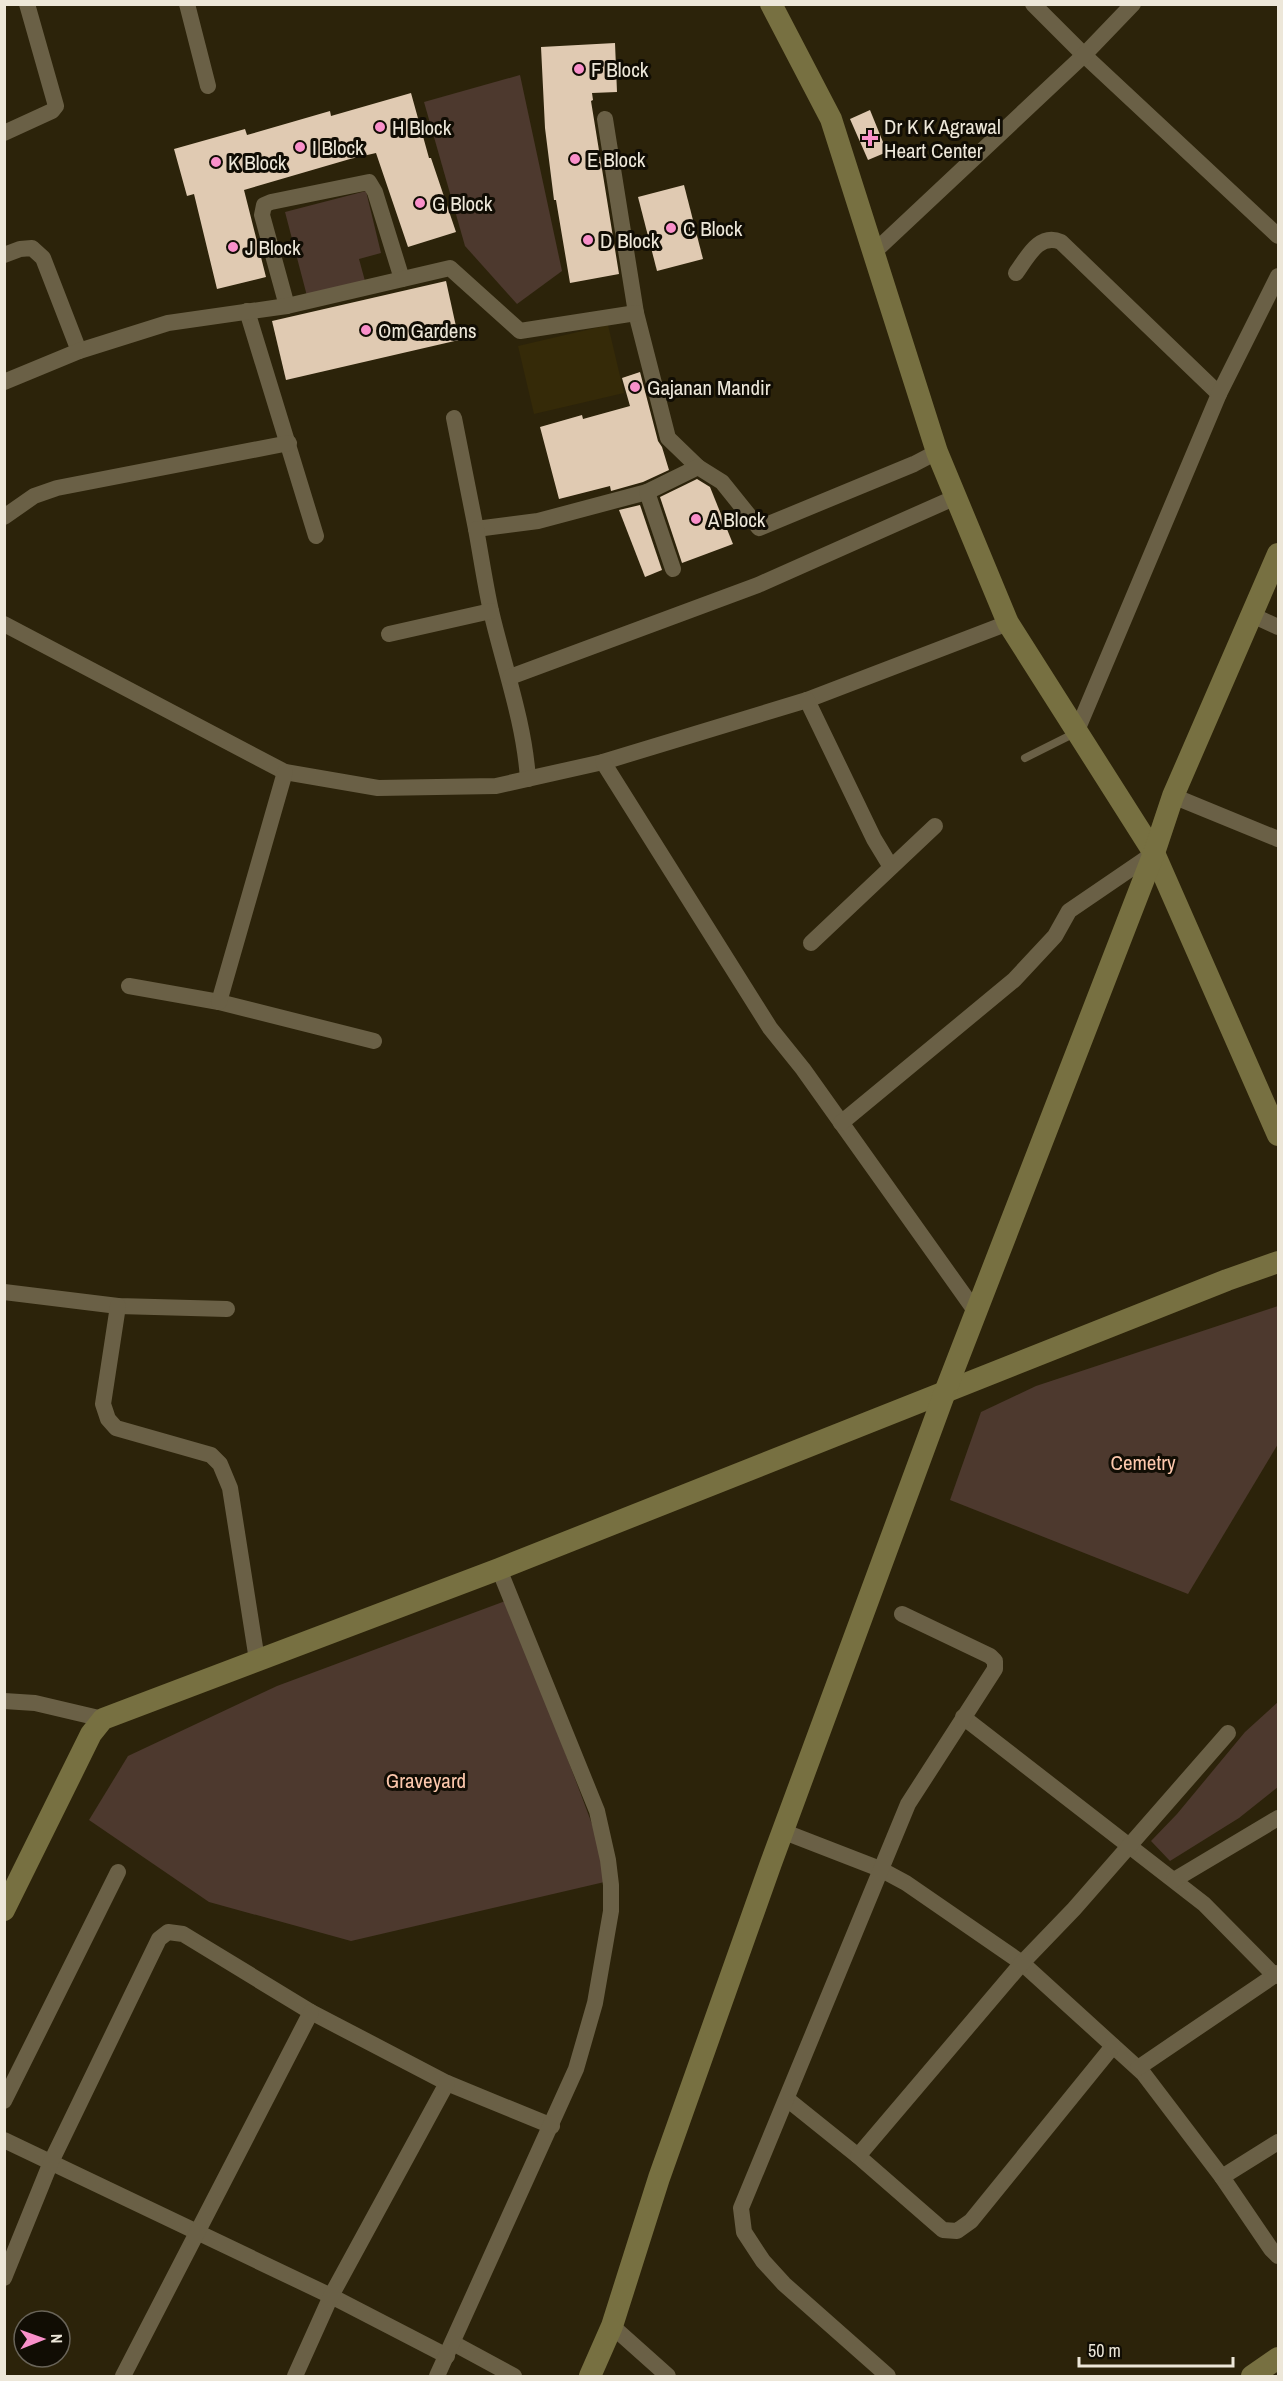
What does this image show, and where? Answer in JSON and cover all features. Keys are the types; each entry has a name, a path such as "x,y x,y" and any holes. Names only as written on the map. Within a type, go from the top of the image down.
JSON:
{"street":[{"path":"4,133 52,111 56,106 27,4"},
{"path":"187,4 208,86"},
{"path":"771,4 831,119 937,452 1008,623 1154,854 1278,1135"},
{"path":"1033,4 1084,55 1278,236"},
{"path":"873,253 1084,55 1134,4"},
{"path":"605,119 636,313 668,438 698,467 722,483 759,528 914,464 937,452"},
{"path":"286,306 262,215 264,205 271,202 369,182 375,192 402,279"},
{"path":"1016,273 1039,243 1048,239 1061,242 1220,394"},
{"path":"4,255 20,249 32,248 43,258 79,351"},
{"path":"4,382 79,351 168,323 286,306 450,268 520,331 636,313"},
{"path":"1076,733 1220,394 1278,276"},
{"path":"247,311 316,536"},
{"path":"454,418 491,611 510,677 526,755 528,779"},
{"path":"4,517 34,496 57,488 289,443"},
{"path":"476,529 538,521 647,492 698,467"},
{"path":"647,492 673,569"},
{"path":"510,677 758,585 956,497"},
{"path":"590,2376 612,2326 663,2167 782,1831 945,1392 1154,854 1173,796 1278,554"},
{"path":"389,634 491,611"},
{"path":"1252,615 1278,627"},
{"path":"4,624 285,772 378,788 496,786 603,762 807,700 1008,623"},
{"path":"807,700 874,839 891,867"},
{"path":"603,762 771,1028 803,1069 976,1312"},
{"path":"219,1002 285,772"},
{"path":"1173,796 1278,839"},
{"path":"811,943 935,826"},
{"path":"841,1123 1014,980 1055,936 1069,911 1154,854"},
{"path":"129,986 219,1002 374,1041"},
{"path":"4,1910 91,1734 103,1719 500,1569 1216,1284 1278,1262"},
{"path":"4,1292 118,1306 227,1309"},
{"path":"118,1306 102,1404 104,1412 116,1428 211,1455 220,1464 230,1488 257,1660"},
{"path":"437,2376 576,2069 595,2003 611,1911 611,1885 597,1811 500,1569"},
{"path":"888,2376 784,2284 762,2261 744,2232 741,2208 908,1804 994,1668 993,1658 902,1614"},
{"path":"4,1701 35,1702 103,1719"},
{"path":"963,1717 1174,1880 1204,1905 1276,1975 1138,2068"},
{"path":"858,2156 1022,1963 1074,1909 1228,1733"},
{"path":"1174,1880 1278,1818"},
{"path":"782,1831 880,1869 906,1882 1022,1963 1138,2068 1222,2177 1278,2256"},
{"path":"4,2101 118,1872"},
{"path":"4,2278 51,2162 163,1935 176,1932 183,1934 311,2012 447,2083 552,2126"},
{"path":"123,2376 199,2233 311,2012"},
{"path":"787,2099 858,2156 943,2230 957,2231 970,2222 1113,2046"},
{"path":"295,2376 331,2296 447,2083"},
{"path":"4,2140 331,2296 514,2376"},
{"path":"1222,2177 1278,2142"},
{"path":"612,2326 668,2376"},
{"path":"1252,2376 1278,2358"}],"lane":[{"path":"1025,758 1076,733"}],"shaded area":[{"path":"608,325 624,393 534,414 518,346"}],"green space":[{"path":"520,75 562,271 517,304 465,246 424,102"},
{"path":"366,191 381,253 359,259 365,281 307,296 285,212"},
{"name":"Cemetry","path":"1278,1306 1278,1444 1188,1594 950,1500 981,1412 1036,1386"},
{"name":"Graveyard","path":"508,1600 613,1880 351,1941 209,1902 89,1820 128,1756 277,1686"},
{"path":"1278,1702 1278,1787 1239,1818 1170,1861 1151,1841 1177,1814 1245,1732"}],"building":[{"path":"615,43 617,92 592,93 593,100 591,101 619,274 570,283 556,200 554,200 545,128 541,47"},
{"path":"411,93 429,158 431,158 456,232 408,247 376,153 350,159 244,190 266,277 217,289 194,194 187,196 174,149 245,129 247,135 330,111 331,116"},
{"path":"870,110 887,152 868,160 850,119"},
{"name":"C Block","path":"684,185 703,259 657,271 638,197"},
{"name":"Om Gardens","path":"446,281 459,340 286,380 272,321"},
{"path":"640,372 658,441 669,470 643,482 611,491 610,486 559,499 540,427 582,415 583,419 630,406 622,378"},
{"name":"A Block","path":"697,479 710,487 733,544 682,563 660,497"},
{"path":"640,505 662,570 645,577 619,510"}],"place":[{"name":"F Block","path":"579,69"},
{"name":"H Block","path":"380,127"},
{"name":"Dr K K Agrawal Heart Center","path":"870,138"},
{"name":"I Block","path":"300,147"},
{"name":"E Block","path":"575,159"},
{"name":"K Block","path":"216,162"},
{"name":"G Block","path":"420,203"},
{"name":"C Block","path":"671,228"},
{"name":"D Block","path":"588,240"},
{"name":"J Block","path":"233,247"},
{"name":"Om Gardens","path":"366,330"},
{"name":"Gajanan Mandir","path":"635,387"},
{"name":"A Block","path":"696,519"}]}
